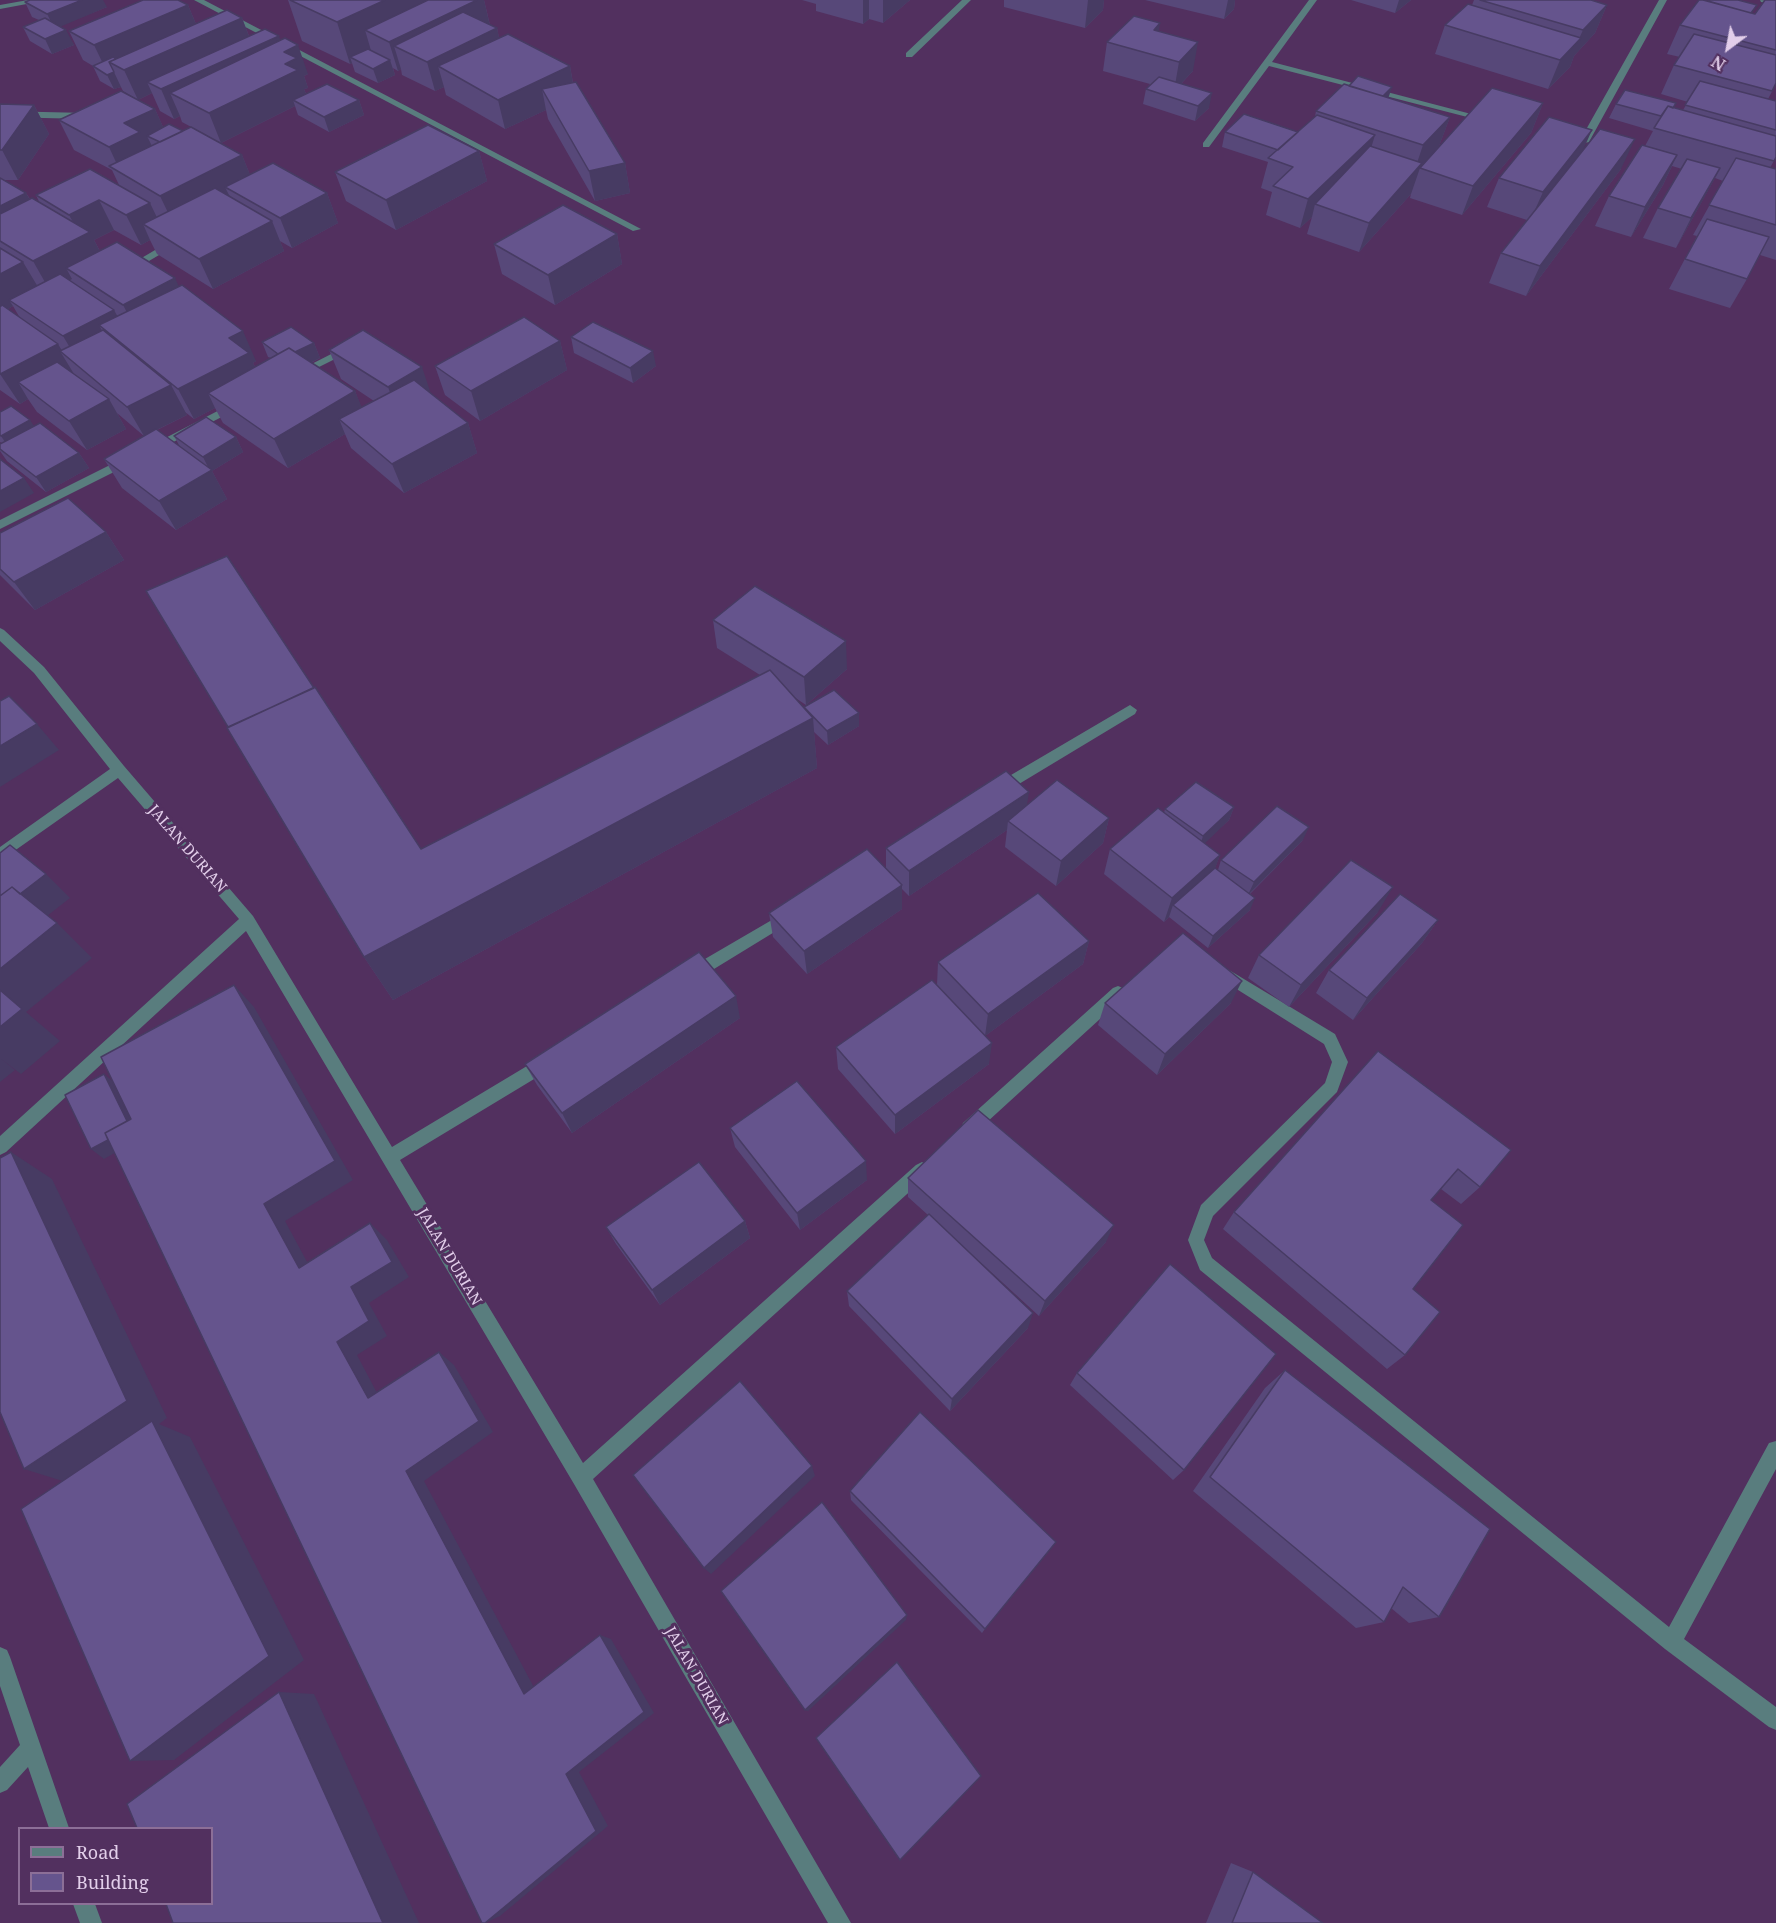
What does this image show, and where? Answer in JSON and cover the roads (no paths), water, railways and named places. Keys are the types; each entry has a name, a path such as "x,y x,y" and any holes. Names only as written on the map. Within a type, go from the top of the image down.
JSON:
{"street":[{"path":"0,7 44,0"},
{"path":"198,0 636,229"},
{"path":"909,55 967,0"},
{"path":"1206,145 1313,0"},
{"path":"1584,142 1663,0"},
{"path":"1764,0 1776,3"},
{"path":"1266,63 1472,117"},
{"path":"0,114 98,117"},
{"path":"121,272 182,238"},
{"path":"291,377 342,351"},
{"path":"0,525 249,399"},
{"name":"JALAN DURIAN","path":"0,633 39,670 119,770 248,920 581,1478 840,1923"},
{"path":"988,795 1130,710"},
{"path":"0,855 119,770"},
{"path":"674,986 806,906"},
{"path":"0,1147 248,920"},
{"path":"1209,963 1330,1040 1340,1062 1331,1087 1207,1211 1196,1240 1206,1264 1672,1642 1776,1720"},
{"path":"954,1142 1131,982"},
{"path":"390,1157 562,1053"},
{"path":"581,1478 936,1158"},
{"path":"1672,1642 1776,1450"},
{"path":"0,1657 58,1827"},
{"path":"0,1783 31,1748"},
{"path":"84,1905 91,1923"}]}
